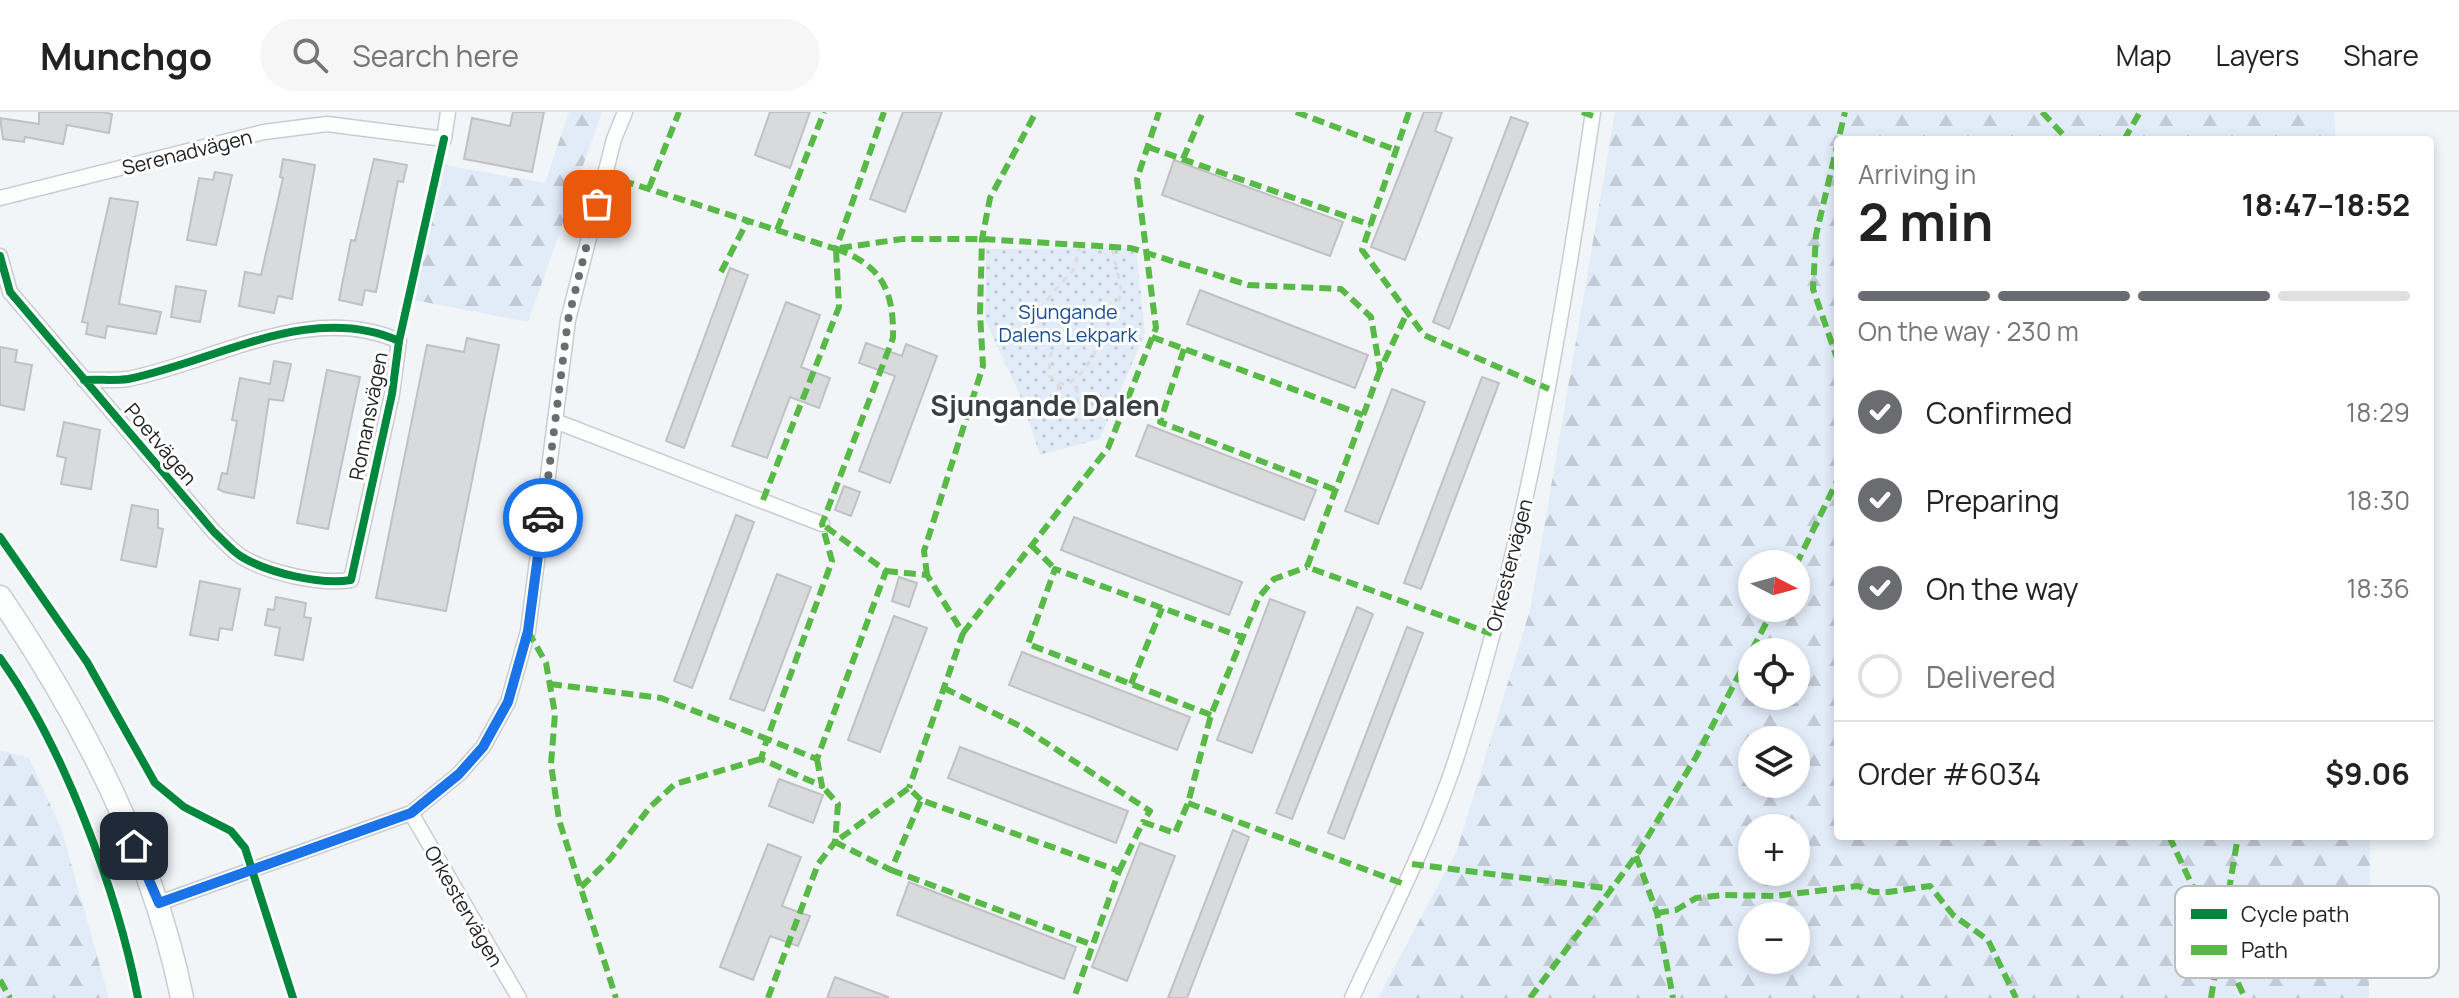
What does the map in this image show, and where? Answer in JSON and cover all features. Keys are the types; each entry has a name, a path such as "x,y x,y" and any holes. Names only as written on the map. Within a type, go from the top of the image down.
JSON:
{"main road":[{"path":"0,597 45,663 98,760 159,903 182,998"}],"street":[{"name":"Serenadvägen","path":"0,198 264,132 327,124 444,139 448,112"},
{"path":"159,903 411,813 467,765 483,747 508,702 528,631 568,320 614,139 625,112"},
{"name":"Orkestervägen","path":"1352,998 1455,761 1507,582 1542,427 1593,112"},
{"name":"Poetvägen","path":"0,256 5,294 84,380 214,532 240,556 265,567 319,579 351,580"},
{"name":"Romansvägen","path":"84,380 126,379 297,331 329,326 385,335 399,341 392,394 351,580"},
{"path":"555,421 822,524"},
{"name":"Orkestervägen","path":"411,813 519,998"}],"path":[{"path":"1059,383 1060,411 1078,407 1077,390 1070,383 1059,383 1049,376 1051,353 1043,304 1074,269 1080,245"},
{"path":"1070,383 1099,346 1110,312 1122,293 1112,247"}],"green space":[{"path":"569,112 602,112 528,322 414,300 444,165 545,183"},
{"path":"1615,112 2334,112 2336,136 1834,136 1834,840 2370,840 2370,886 2175,886 2175,978 2369,978 2369,998 1378,998 1457,850 1530,610"},
{"name":"Sjungande Dalens Lekpark","path":"1136,248 1145,333 1100,439 1040,455 1020,395 985,320 986,249"},
{"path":"0,750 29,758 61,828 109,998 0,998"}],"building":[{"path":"39,112 112,114 109,133 67,125 63,144 25,137 24,142 3,139 0,118 39,124"},
{"path":"513,112 544,112 532,172 464,159 472,118 510,126"},
{"path":"770,112 810,112 790,168 755,155"},
{"path":"903,112 942,112 905,212 870,199"},
{"path":"1424,112 1442,112 1435,131 1452,138 1405,260 1371,247"},
{"path":"1511,117 1528,123 1449,329 1433,322"},
{"path":"283,159 315,165 292,299 278,296 274,313 239,306 245,272 261,275 283,178 280,177"},
{"path":"374,159 407,165 403,182 398,181 376,292 365,290 362,305 339,300 351,240 355,241"},
{"path":"1174,160 1343,222 1330,256 1162,195"},
{"path":"215,172 232,175 216,245 187,240 199,178 213,180"},
{"path":"110,198 138,202 119,304 161,312 156,334 107,326 105,338 86,334 88,323 82,322"},
{"path":"730,268 748,275 684,448 666,441"},
{"path":"176,286 206,291 200,322 171,317"},
{"path":"1200,290 1368,355 1355,388 1187,324"},
{"path":"786,302 820,315 801,367 830,378 819,408 790,397 767,458 732,446"},
{"path":"467,338 499,345 446,611 376,598 427,345 464,352"},
{"path":"866,343 902,356 906,344 937,356 890,483 859,471 895,376 859,363"},
{"path":"0,347 17,350 15,362 32,365 24,410 0,405"},
{"path":"274,361 291,364 283,401 269,399 254,498 224,492 218,489 222,473 227,474 237,421 232,420 240,378 270,384"},
{"path":"327,370 360,377 328,529 297,523"},
{"path":"1482,377 1499,383 1421,589 1404,583"},
{"path":"1392,389 1425,402 1378,524 1345,511"},
{"path":"64,422 100,430 91,489 61,484 66,458 57,456"},
{"path":"1148,425 1316,490 1304,520 1136,456"},
{"path":"844,486 860,492 851,516 835,510"},
{"path":"132,505 158,510 158,528 163,529 156,567 121,560"},
{"path":"736,515 754,522 692,688 674,681"},
{"path":"1074,517 1242,582 1229,615 1061,550"},
{"path":"777,574 811,587 764,711 730,699"},
{"path":"899,577 917,583 909,607 892,601"},
{"path":"200,581 240,589 232,630 220,628 218,640 190,635"},
{"path":"276,597 306,603 304,617 311,618 303,660 275,655 280,628 265,625 268,609 274,610"},
{"path":"1270,599 1305,612 1252,753 1217,740"},
{"path":"1357,607 1373,614 1292,819 1276,813"},
{"path":"894,616 927,628 880,752 848,740"},
{"path":"1407,627 1423,633 1344,839 1328,833"},
{"path":"1022,652 1190,717 1177,750 1009,685"},
{"path":"960,747 1128,811 1116,843 948,778"},
{"path":"779,779 823,795 813,823 769,806"},
{"path":"1233,830 1249,837 1187,998 1168,998"},
{"path":"1140,843 1175,856 1127,981 1092,967"},
{"path":"768,844 801,857 782,906 810,916 798,946 770,936 753,980 720,967"},
{"path":"909,882 1076,947 1064,979 897,915"},
{"path":"835,977 888,997 827,998"}],"marked path":[{"path":"649,188 679,112"},
{"path":"777,230 824,112"},
{"path":"605,175 836,249 884,112"},
{"path":"927,575 924,551 983,366 980,313 982,239 990,198 1036,112"},
{"path":"963,633 1108,448 1156,328 1137,179 1159,112"},
{"path":"1183,159 1203,112"},
{"path":"1296,112 1396,150"},
{"path":"1409,112 1362,250 1424,335 1549,389"},
{"path":"1582,112 1593,116"},
{"path":"1839,136 1845,112"},
{"path":"2042,112 2064,136"},
{"path":"2126,136 2140,112"},
{"path":"1148,147 1371,225"},
{"path":"1834,159 1816,235 1813,289 1834,349"},
{"path":"721,272 748,220"},
{"path":"840,248 902,239 982,239 1131,248 1248,285 1341,289 1371,317 1380,370 1407,313"},
{"path":"763,500 839,307 836,249"},
{"path":"550,684 661,698 767,739 832,561 822,524 893,338 891,307 882,282 864,263 836,249"},
{"path":"1152,337 1363,415"},
{"path":"1184,349 1160,422 1336,490"},
{"path":"1380,370 1307,567 1492,634"},
{"path":"1803,550 1834,487"},
{"path":"817,759 822,786 761,759 767,739 817,759 886,571 822,524"},
{"path":"1031,545 1055,569"},
{"path":"1119,871 1143,822 1175,833 1188,803 1211,715 1259,597 1274,579 1307,567"},
{"path":"1211,715 1028,644 1055,569 1242,637"},
{"path":"886,571 927,575 963,633 909,788"},
{"path":"1131,684 1162,608"},
{"path":"1530,998 1636,856 1696,757 1767,622"},
{"path":"528,631 546,663 555,714 551,764 559,820 616,998"},
{"path":"944,688 1022,727 1150,811 1143,822"},
{"path":"581,887 610,859 650,807 675,784 761,759"},
{"path":"768,998 818,864 835,842 838,804 822,786"},
{"path":"921,800 909,788 835,842 891,870 921,800 1119,871 1074,998"},
{"path":"1188,803 1404,884"},
{"path":"2171,840 2192,886"},
{"path":"2230,886 2237,840"},
{"path":"1636,856 1657,913 1673,998"},
{"path":"1412,864 1612,889"},
{"path":"891,870 1093,945"},
{"path":"1657,913 1676,910 1696,898 1723,895 1775,896 1858,886 1873,892 1888,892 1930,886 1953,915 1988,940 2016,998"},
{"path":"2211,998 2214,978"},
{"path":"2236,978 2245,998"},
{"path":"0,980 10,998"}],"cycle path":[{"path":"399,341 444,139"},
{"path":"0,256 10,292 214,532 231,549 253,563 280,573 325,581 351,580 392,394 399,341 366,330 332,328 297,331 128,379 117,380 95,380 89,380 84,380"},
{"path":"0,537 87,662 155,783 184,807 231,831 245,848 293,998"},
{"path":"0,658 46,734 85,821 117,912 138,998"}],"way so far":[{"path":"543,518 568,320 597,204"}],"district":[{"name":"Sjungande Dalen","path":"1045,405"}],"route":[{"path":"134,846 159,903 411,813 459,774 483,747 508,702 528,631 543,518"}]}
